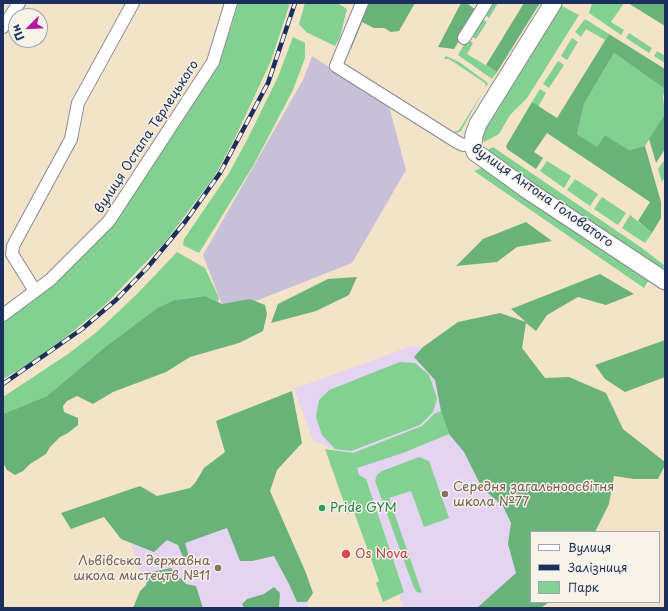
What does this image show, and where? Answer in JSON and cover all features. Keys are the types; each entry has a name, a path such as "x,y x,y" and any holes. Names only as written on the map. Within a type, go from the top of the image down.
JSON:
{"street":[{"path":"3,28 19,3"},
{"path":"36,291 12,254 13,246 71,139 78,102 133,3"},
{"name":"вулиця Остапа Терлецького","path":"3,314 50,280 109,221 213,62 231,3"},
{"path":"464,38 486,3"},
{"path":"472,144 478,124 553,3"},
{"name":"вулиця Антона Головатого","path":"361,4 336,66 456,142 463,145 472,144 476,152 529,191 665,281"}],"shaded area":[{"path":"312,56 389,106 406,170 352,263 243,306 225,307 221,302 203,255 304,78"},
{"name":"Середня загальноосвітня школа №77","path":"412,346 438,350 530,531 530,603 525,608 404,608 348,456 313,440 294,389"},
{"name":"Львівська державна школа мистецтв №11","path":"269,495 309,608 154,608 131,544"}],"green space":[{"path":"238,3 290,3 271,61 232,144 214,177 165,242 105,305 66,337 26,366 3,379 3,318 109,229 216,65 231,28"},
{"path":"305,3 337,3 347,9 340,37 335,46 306,32 299,24"},
{"path":"368,3 415,3 399,31 391,32 384,28 374,28 362,22 351,49 348,48"},
{"path":"461,3 467,3 477,11 454,49 438,47"},
{"path":"489,3 498,3 489,18 483,13"},
{"path":"524,3 540,3 497,72 486,65"},
{"path":"592,3 624,3 611,22 624,30 621,35 589,13"},
{"path":"628,3 665,3 665,26"},
{"path":"558,4 579,15 527,98 510,115 499,134 484,142 481,131"},
{"path":"480,18 487,22 476,39 470,35"},
{"path":"585,19 609,34 605,40 586,29 581,37 575,32"},
{"path":"629,33 652,48 649,53 626,38"},
{"path":"609,34 665,69 665,89 614,53 584,104 577,134 597,147 605,135 629,150 645,146 661,202 661,218 652,233 638,221 650,202 547,133 534,152 543,158 536,169 507,149 506,146 532,102 557,118"},
{"path":"293,37 305,43 305,58 293,90 253,166 199,253 183,245 184,239 229,173 247,140 278,77"},
{"path":"572,38 578,42 567,60 561,56"},
{"path":"467,39 473,43 467,54 497,72 492,79 458,55"},
{"path":"657,51 665,56 665,63 654,56"},
{"path":"614,53 665,89 663,97 665,114 645,146 629,150 605,135 597,148 577,134 584,104"},
{"path":"446,56 459,62 488,83 486,87 485,83 449,59 444,59"},
{"path":"558,61 564,65 549,88 543,84"},
{"path":"540,89 546,93 538,107 532,102"},
{"path":"484,91 461,131 457,133 454,132 459,130"},
{"path":"665,114 665,149 656,163 649,139"},
{"path":"493,147 642,248 665,266 661,269 582,218 491,154 487,150"},
{"path":"665,159 665,177 662,182 658,169"},
{"path":"547,161 571,176 564,188 540,171"},
{"path":"481,168 650,278 644,288 474,171"},
{"path":"575,179 598,194 590,206 567,190"},
{"path":"602,197 626,213 618,225 594,209"},
{"path":"630,215 652,233 645,243 622,228"},
{"path":"526,222 552,241 517,247 497,262 456,266 483,239"},
{"path":"177,252 205,268 219,298 218,302 205,296 174,300 157,308 105,347 47,396 3,414 3,397 68,354 98,331 137,294"},
{"path":"600,274 634,294 606,305 578,297 547,315 536,331 526,323 522,348 545,378 569,377 606,393 623,429 665,462 665,465 658,479 634,479 614,476 609,504 596,531 530,531 530,603 548,603 541,608 477,608 516,573 508,544 511,523 503,506 482,488 464,452 449,434 441,411 435,380 414,357 423,347 458,322 500,313 526,322 511,309"},
{"path":"357,277 349,295 316,311 271,323 278,304 328,279"},
{"path":"205,296 222,304 250,299 265,305 267,314 263,331 239,343 190,357 166,372 113,392 93,404 77,396 67,401 63,406 64,412 78,418 78,425 60,437 50,447 46,454 30,464 23,471 15,475 7,470 3,463 3,414 47,396 105,347 157,308 174,300"},
{"path":"665,340 665,377 625,392 605,379 595,365"},
{"path":"400,362 415,363 429,375 437,398 433,412 420,425 351,451 335,449 322,435 316,417 319,400 329,390"},
{"path":"292,391 302,443 277,470 270,491 306,573 313,593 307,602 297,602 274,556 252,561 240,561 227,528 185,543 189,557 183,557 178,545 167,540 154,552 121,539 104,517 71,529 61,513 140,486 157,496 190,488 195,483 204,468 225,452 216,421"},
{"path":"441,411 449,434 403,453 357,468 359,475 366,479 404,592 383,602 376,583 379,581 354,512 348,514 325,449 353,453 422,426 434,414"},
{"path":"419,457 429,461 449,518 424,527 411,491 389,498 422,593 417,592 414,588 375,481 377,475 382,471"},
{"path":"171,568 186,584 196,586 203,608 133,608 140,591 146,585 151,572"},
{"path":"274,587 280,593 279,608 244,608 242,604 247,599 264,594"}],"railway":[{"path":"3,384 82,329 116,300 147,268 185,222 220,173 268,83 295,3"}],"place":[{"name":"Середня загальноосвітня школа №77","path":"445,494"},
{"name":"Pride GYM","path":"322,508"},
{"name":"Os Nova","path":"346,554"},
{"name":"Львівська державна школа мистецтв №11","path":"218,568"}]}
